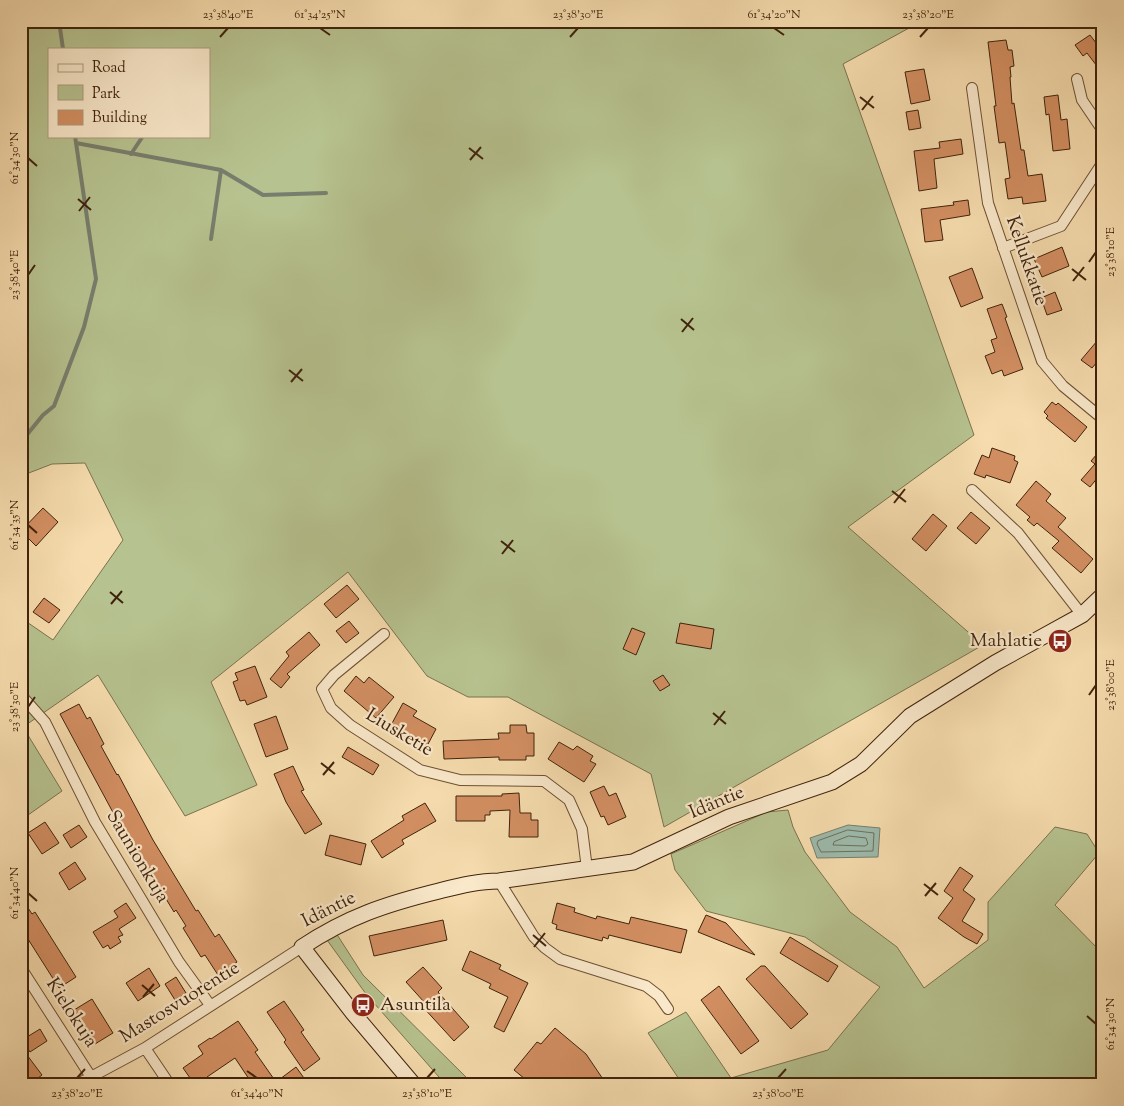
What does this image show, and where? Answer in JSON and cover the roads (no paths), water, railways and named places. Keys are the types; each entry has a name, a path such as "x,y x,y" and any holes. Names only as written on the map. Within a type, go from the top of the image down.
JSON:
{"street":[{"path":"1077,80 1082,100 1103,131"},
{"name":"Kellukkatie","path":"972,88 988,203 1042,361 1063,386 1103,419"},
{"path":"1003,248 1061,226 1103,162"},
{"path":"972,490 1018,533 1082,615"},
{"name":"Idäntie","path":"302,947 357,915 406,899 480,881 498,881 633,862 729,818 832,782 861,764 910,716 995,663 1082,615 1103,595"},
{"name":"Liusketie","path":"384,634 334,675 322,689 331,708 350,725 420,770 460,780 544,781 570,800 582,829 586,869"},
{"name":"Saunionkuja","path":"21,695 45,722 95,822 179,962 210,1005"},
{"path":"498,881 534,937 544,948 560,959 646,986 658,996 668,1009"},
{"path":"302,947 353,1013 414,1085"},
{"name":"Mastosvuorentie","path":"76,1085 145,1048 302,947"},
{"name":"Kielokuja","path":"21,968 91,1077"},
{"path":"145,1048 170,1085"}],"water":[{"path":"848,825 880,828 878,857 817,858 810,838"}],"waterway":[{"path":"59,21 63,48"},
{"path":"21,442 43,415 54,406 84,327 96,279 75,138"},
{"path":"131,154 142,138"},
{"path":"76,143 221,170 263,195 326,193"},
{"path":"211,239 221,170"}],"place":[{"name":"Mahlatie","path":"1060,641"},
{"name":"Asuntila","path":"363,1005"}]}
